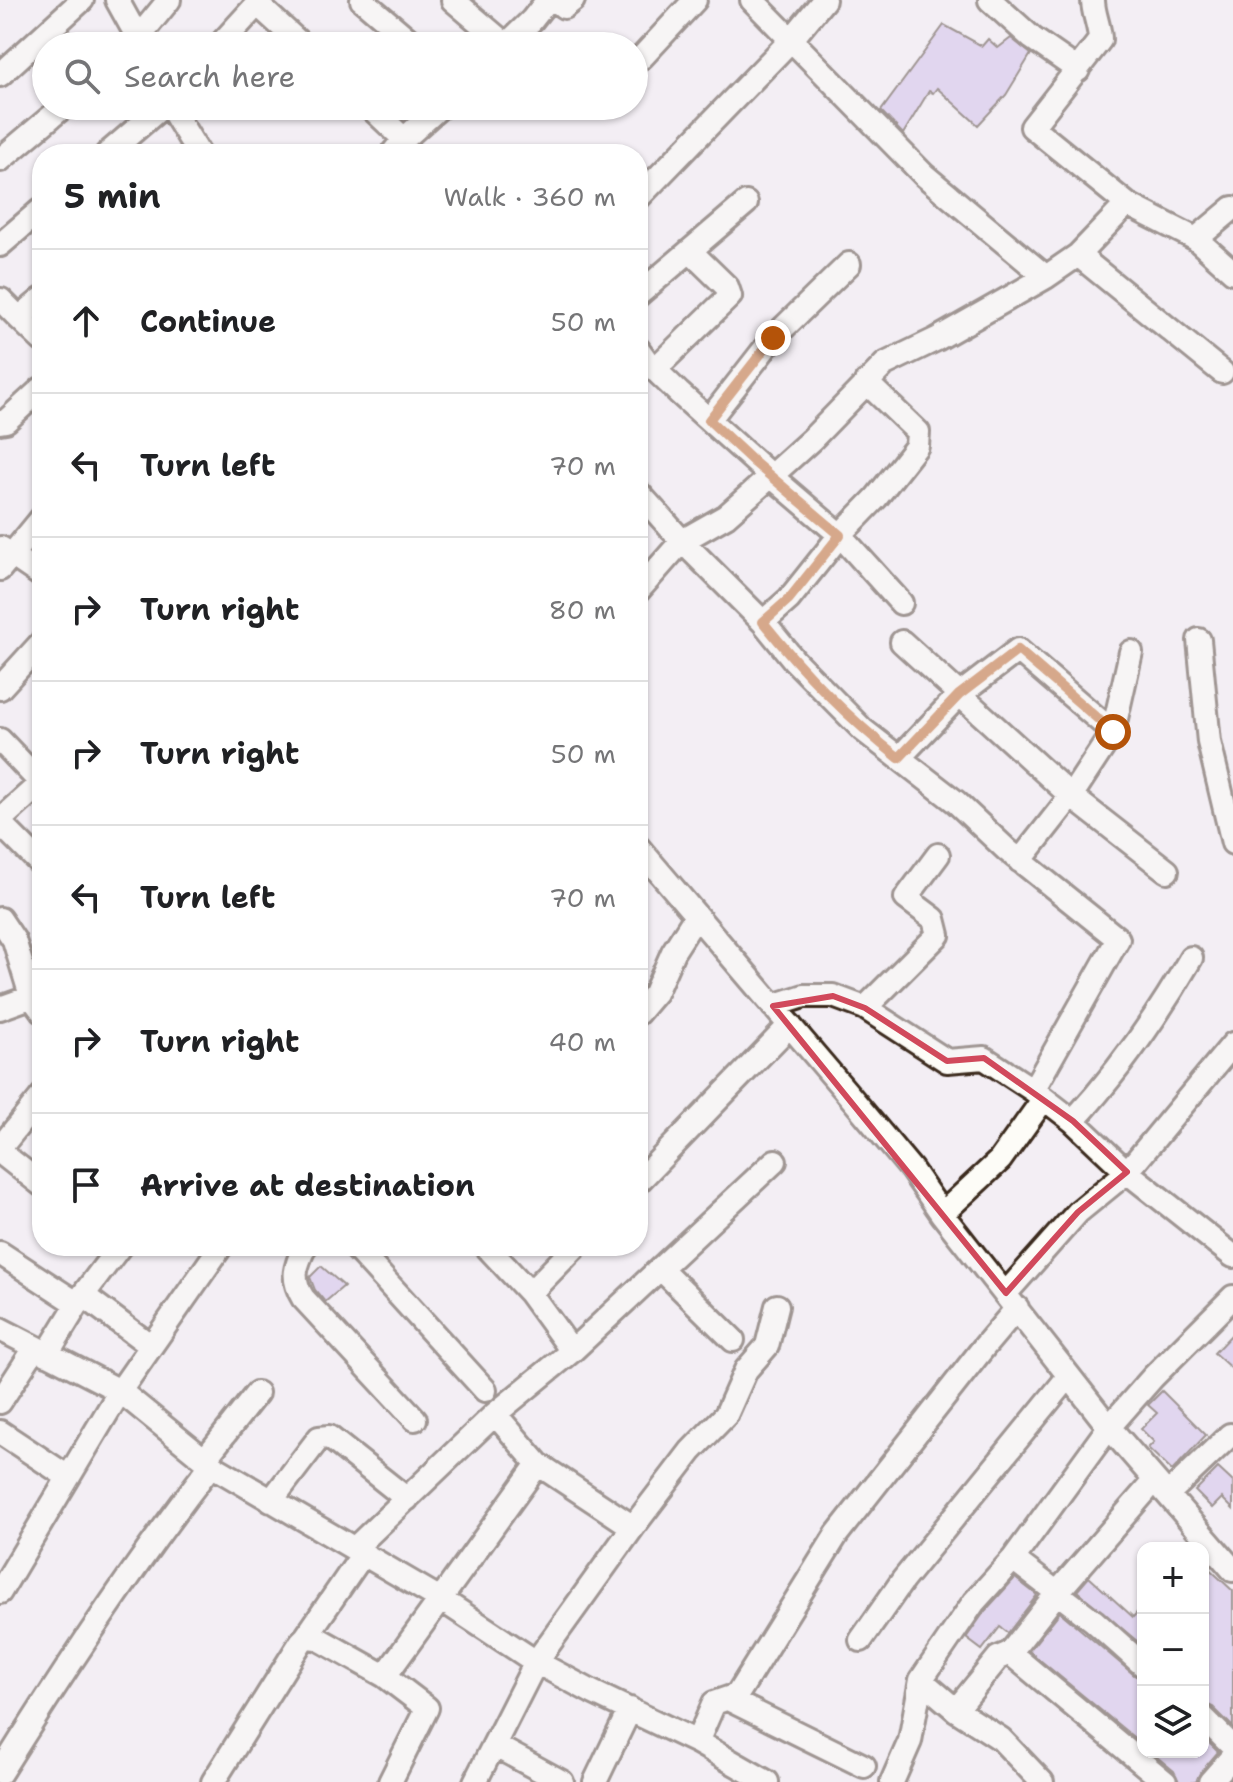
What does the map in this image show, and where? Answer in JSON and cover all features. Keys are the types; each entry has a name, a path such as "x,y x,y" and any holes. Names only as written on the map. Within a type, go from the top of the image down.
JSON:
{"street":[{"path":"47,32 82,0"},
{"path":"117,0 133,32"},
{"path":"145,32 169,0"},
{"path":"362,0 400,32"},
{"path":"453,0 491,32"},
{"path":"520,32 547,1 558,2 564,7 573,0"},
{"path":"648,51 695,0"},
{"path":"752,0 924,175 1046,277"},
{"path":"648,188 792,39 824,0"},
{"path":"990,0 1032,38 1078,70"},
{"path":"1093,0 1100,25 1100,40 1032,127 1127,204 1196,239 1233,272"},
{"path":"232,32 259,2 289,32"},
{"path":"0,75 32,46"},
{"path":"0,160 47,120"},
{"path":"119,144 147,120"},
{"path":"178,120 193,144"},
{"path":"379,120 397,144"},
{"path":"400,144 426,120"},
{"path":"648,287 746,203"},
{"path":"648,580 682,541 726,516 812,439 885,364 937,339 1046,277 1078,255 1127,204"},
{"path":"1196,239 1233,208"},
{"path":"0,245 32,218"},
{"path":"655,369 730,296 727,287 690,251"},
{"path":"1078,255 1222,372"},
{"path":"709,420 773,338 849,264"},
{"path":"0,300 32,330"},
{"path":"19,318 32,307"},
{"path":"648,361 709,420 840,535 901,603"},
{"path":"763,622 789,599 840,535 876,498 919,440 918,432 866,382"},
{"path":"0,422 6,421 32,397"},
{"path":"648,503 863,730 956,802 1020,861 1118,939 1038,1095 1000,1160 942,1214"},
{"path":"32,528 4,557 32,571"},
{"path":"1199,640 1209,742 1233,843"},
{"path":"902,642 1071,796 1167,871"},
{"path":"899,758 959,695 1018,650 1113,732"},
{"path":"1020,861 1071,796 1113,732 1131,652"},
{"path":"0,688 32,653"},
{"path":"0,740 32,773"},
{"path":"32,792 0,822 32,855"},
{"path":"865,1008 938,935 934,919 906,898 938,855"},
{"path":"648,859 911,1169 942,1214 1109,1427 1230,1561"},
{"path":"648,1001 696,916"},
{"path":"0,919 14,940 32,985"},
{"path":"1073,1121 1112,1078 1149,1027 1191,958"},
{"path":"773,1006 804,996 833,996 865,1008 947,1061 984,1058 1073,1121 1127,1172 1233,1256"},
{"path":"0,1008 32,1001"},
{"path":"648,1172 790,1025"},
{"path":"697,1742 714,1703 730,1700 737,1695 837,1534 984,1347 1012,1301 1078,1212 1127,1172 1233,1044"},
{"path":"32,1109 0,1150 32,1177"},
{"path":"213,1782 359,1552 407,1499 495,1414 572,1351 775,1161"},
{"path":"0,1253 151,1346"},
{"path":"0,1402 113,1256"},
{"path":"0,1592 120,1391 214,1256"},
{"path":"300,1256 295,1268 294,1283 303,1298 415,1419"},
{"path":"363,1256 485,1390"},
{"path":"495,1256 530,1293 572,1351"},
{"path":"530,1293 566,1256"},
{"path":"661,1269 733,1340"},
{"path":"892,1782 910,1741 921,1680 974,1602 1013,1559 1109,1427 1153,1377 1233,1297"},
{"path":"475,1782 536,1662 691,1451 726,1415 746,1370 767,1346 777,1306"},
{"path":"0,1329 120,1391 208,1462 442,1600 536,1662 697,1742 767,1782"},
{"path":"861,1640 903,1580 1069,1376"},
{"path":"0,1773 45,1700 257,1393"},
{"path":"495,1414 538,1464 633,1527"},
{"path":"0,1432 68,1477"},
{"path":"271,1501 319,1438 329,1437 407,1499"},
{"path":"956,1710 998,1658 1010,1653 1056,1594 1161,1487 1232,1437"},
{"path":"385,1676 538,1464"},
{"path":"1013,1559 1094,1621 1137,1660"},
{"path":"306,1637 317,1638 385,1676 427,1708 390,1782"},
{"path":"1010,1653 1165,1782"},
{"path":"921,1680 956,1710 1001,1739 1042,1782"},
{"path":"730,1700 864,1766"},
{"path":"595,1782 630,1709"},
{"path":"1209,1723 1233,1747"},
{"path":"494,1745 562,1782"},
{"path":"1210,1782 1233,1756"}],"highlighted area":[{"path":"833,996 865,1008 947,1061 984,1058 1073,1121 1127,1172 1078,1212 1006,1293 773,1006"}],"building":[{"path":"944,25 982,46 988,39 998,48 1011,38 1031,54 1006,95 978,125 937,88 933,93 929,91 903,134 881,111"},
{"path":"321,1266 344,1286 325,1302 315,1290 310,1277"},
{"path":"1233,1333 1233,1370 1214,1353"},
{"path":"1162,1391 1206,1435 1172,1471 1148,1448 1154,1442 1141,1429 1157,1413 1148,1405"},
{"path":"1218,1468 1233,1482 1233,1509 1222,1498 1212,1508 1195,1491"},
{"path":"1209,1569 1233,1591 1233,1727 1209,1705"},
{"path":"1089,1577 1133,1617 1137,1613 1137,1641 1077,1591"},
{"path":"1015,1578 1037,1595 1008,1633 1000,1627 982,1650 966,1638"},
{"path":"1060,1612 1137,1676 1137,1740 1029,1651"},
{"path":"1209,1743 1218,1752 1196,1782 1179,1782 1174,1771 1158,1758 1209,1758"}],"route":[{"path":"773,338 709,420 840,535 789,599 763,622 794,660 863,730 899,758 959,695 1018,650 1113,732"}]}
